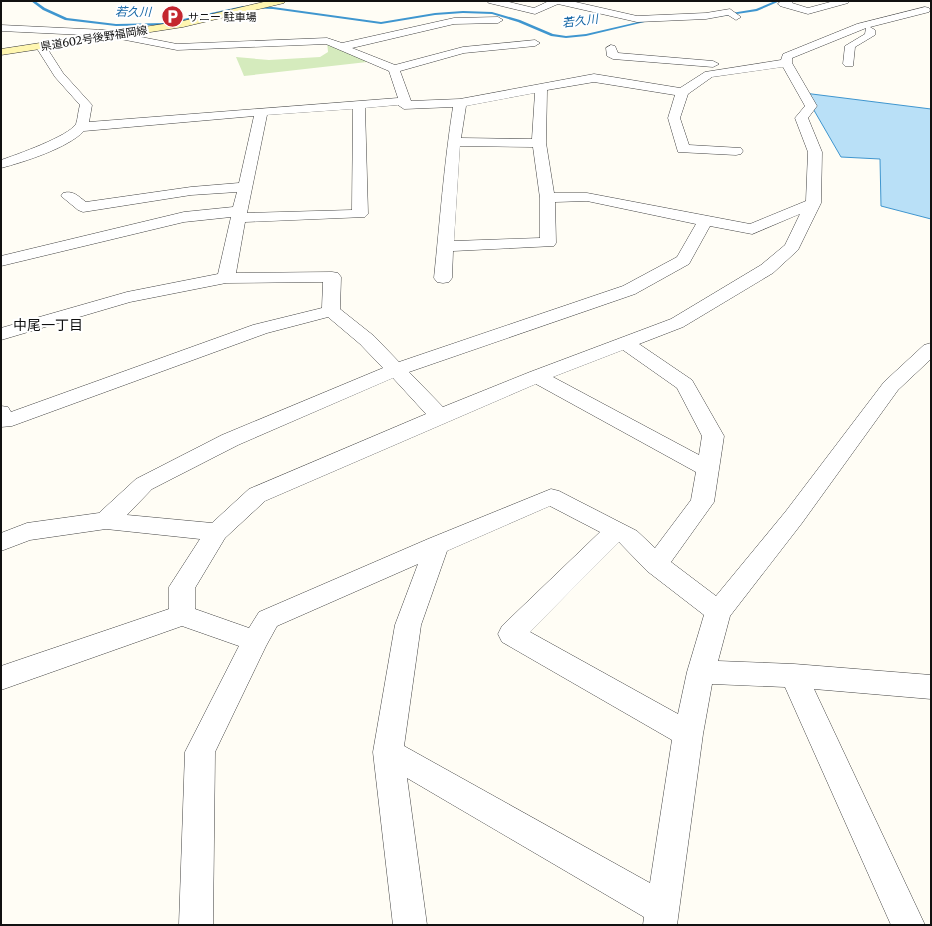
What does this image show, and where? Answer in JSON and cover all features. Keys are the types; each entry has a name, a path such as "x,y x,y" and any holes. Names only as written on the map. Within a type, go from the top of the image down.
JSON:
{"main road":[{"name":"県道602号後野福岡線","path":"3,52 183,24 281,1"}],"street":[{"path":"492,1 535,11 557,1 638,19"},
{"path":"789,1 784,4 808,11 844,1"},
{"path":"908,3 929,11"},
{"path":"182,615 182,587 217,532 258,495 440,416 537,376 677,323 767,269 792,247 813,203 815,152 801,118 812,106 786,63 787,56 862,26 929,11"},
{"path":"615,24 638,19 733,14 710,20"},
{"path":"341,47 447,22 498,20"},
{"path":"849,64 850,46 870,35 871,30 862,26"},
{"path":"1,28 120,35 177,47 326,41 394,69 463,50 535,43"},
{"path":"41,47 59,74 86,105 80,127"},
{"path":"610,48 613,56 713,64 737,70"},
{"path":"708,52 713,64"},
{"path":"736,151 683,149 674,118 682,92 709,74 786,63"},
{"path":"394,69 404,105 460,103 594,78 682,92"},
{"path":"445,246 548,243 547,198 539,142 541,88"},
{"path":"1,164 23,157 70,135 80,127 404,101"},
{"path":"443,278 454,142 460,103"},
{"path":"1,261 184,217 239,214 360,214 359,105"},
{"path":"226,278 261,112"},
{"path":"454,142 539,142"},
{"path":"68,196 83,207 191,191 245,187"},
{"path":"547,198 587,197 752,229 813,203"},
{"path":"106,521 144,484 230,440 396,370 629,290 683,260 705,221"},
{"path":"1,334 127,297 226,278 332,277 331,310"},
{"path":"331,310 367,340 440,416"},
{"path":"2,418 260,329 331,310"},
{"path":"625,343 686,384 713,436 706,469 702,502 656,564"},
{"path":"388,752 661,917 688,734 701,672 718,612 794,517 891,386 931,349"},
{"path":"537,376 706,469"},
{"path":"196,925 200,752 255,641 268,619 551,497 629,537 656,564 718,612"},
{"path":"1,542 27,532 106,521 217,532"},
{"path":"616,531 510,634 688,734"},
{"path":"410,925 388,752 408,625 437,545"},
{"path":"1,678 182,615 255,641"},
{"path":"701,672 794,676 931,687"},
{"path":"794,676 908,925"}],"green space":[{"path":"327,41 376,61 244,76 236,57 269,60 320,57 328,52"}],"water":[{"path":"804,93 931,109 931,219 881,206 880,159 841,157"}],"waterway":[{"name":"若久川","path":"33,1 44,9 66,19 116,25 165,24 243,7 273,8 381,23 435,14 463,12 492,13 519,21 552,35 566,37 586,35 651,20"},
{"name":"若久川","path":"703,18 757,10 778,1"}],"place":[{"name":"サニー 駐車場","path":"172,17"}],"district":[{"name":"中尾一丁目","path":"48,325"}]}
